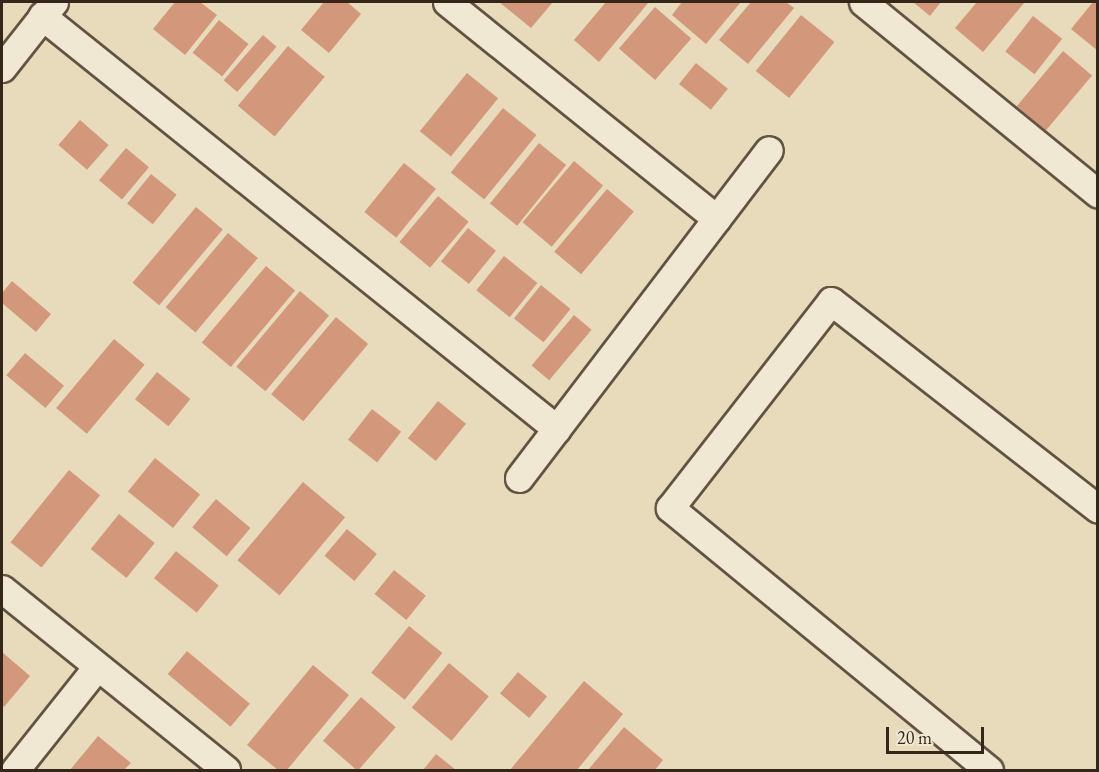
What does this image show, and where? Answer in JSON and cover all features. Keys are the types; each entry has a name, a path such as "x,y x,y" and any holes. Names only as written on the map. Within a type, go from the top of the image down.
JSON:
{"street":[{"path":"447,2 717,219"},
{"path":"863,2 1098,194"},
{"path":"2,68 48,9 557,429"},
{"path":"519,478 769,150"},
{"path":"989,771 670,508 831,301 1098,509"},
{"path":"2,590 226,771"},
{"path":"15,771 98,667"}],"building":[{"path":"175,2 200,2 217,15 185,55 153,29"},
{"path":"324,2 347,2 361,14 329,53 301,30"},
{"path":"499,2 553,2 531,28"},
{"path":"606,2 649,2 599,62 574,40"},
{"path":"682,2 741,2 706,44 672,15"},
{"path":"751,2 786,2 794,8 748,64 719,40"},
{"path":"913,2 941,2 930,16"},
{"path":"977,2 1025,2 983,52 955,28"},
{"path":"1093,2 1098,2 1098,51 1071,29"},
{"path":"655,7 691,38 655,80 619,49"},
{"path":"801,15 834,42 789,98 756,71"},
{"path":"1033,16 1062,39 1034,74 1005,51"},
{"path":"219,20 249,44 222,77 193,53"},
{"path":"263,35 277,47 237,92 224,80"},
{"path":"288,46 325,77 275,137 238,106"},
{"path":"1063,51 1092,75 1046,131 1017,106"},
{"path":"696,63 728,89 711,110 679,84"},
{"path":"467,73 498,98 451,156 420,131"},
{"path":"503,108 536,135 484,200 451,173"},
{"path":"80,120 109,145 87,170 58,145"},
{"path":"539,143 566,165 517,226 490,204"},
{"path":"126,148 149,167 122,199 99,180"},
{"path":"574,161 603,185 552,247 523,222"},
{"path":"404,163 436,189 396,238 364,212"},
{"path":"151,174 177,195 153,224 127,204"},
{"path":"607,189 634,211 581,274 554,252"},
{"path":"438,196 469,222 430,268 399,242"},
{"path":"196,207 223,229 159,305 132,283"},
{"path":"468,228 496,251 469,284 441,261"},
{"path":"228,233 258,258 196,332 166,307"},
{"path":"504,256 537,283 510,317 476,290"},
{"path":"266,266 295,290 231,367 202,343"},
{"path":"12,281 51,314 36,332 2,303 2,293"},
{"path":"541,285 571,309 543,342 514,318"},
{"path":"300,291 329,315 265,391 236,367"},
{"path":"574,315 592,330 549,380 532,366"},
{"path":"336,317 368,344 303,421 271,394"},
{"path":"114,339 145,365 87,434 56,408"},
{"path":"25,353 64,386 45,408 6,375"},
{"path":"157,372 190,399 168,426 135,399"},
{"path":"438,401 466,424 436,461 408,438"},
{"path":"372,409 401,432 377,463 348,440"},
{"path":"155,458 200,495 173,528 128,491"},
{"path":"69,470 100,495 42,567 10,542"},
{"path":"303,482 345,517 280,595 237,560"},
{"path":"216,499 250,528 227,556 192,527"},
{"path":"119,514 155,543 126,578 91,549"},
{"path":"347,529 377,554 354,581 325,556"},
{"path":"176,551 219,586 197,613 154,578"},
{"path":"394,570 426,596 406,620 374,594"},
{"path":"409,626 442,653 405,700 371,673"},
{"path":"187,651 250,704 231,727 168,674"},
{"path":"2,652 30,676 4,707 2,705"},
{"path":"449,663 489,696 452,741 412,707"},
{"path":"313,665 349,695 287,770 278,770 247,745"},
{"path":"518,672 547,696 529,718 500,693"},
{"path":"584,681 623,714 577,770 510,770"},
{"path":"361,697 396,727 358,770 323,741"},
{"path":"624,727 663,760 655,770 588,770"},
{"path":"98,736 131,763 124,770 70,770"},
{"path":"436,754 456,770 423,770"}]}
